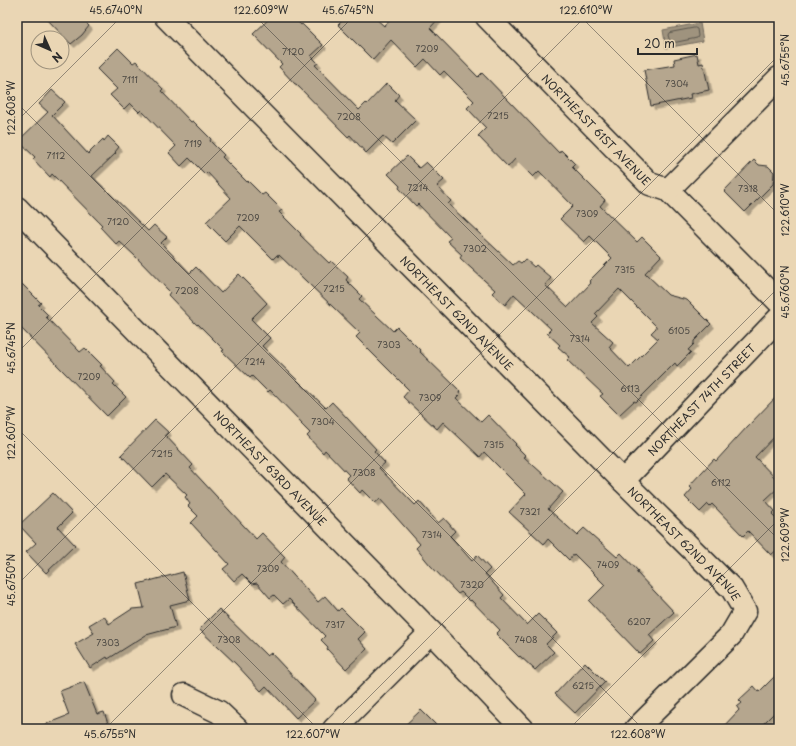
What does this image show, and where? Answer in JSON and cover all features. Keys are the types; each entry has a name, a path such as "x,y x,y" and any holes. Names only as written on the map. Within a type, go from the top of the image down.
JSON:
{"street":[{"name":"NORTHEAST 62ND AVENUE","path":"166,17 623,481 732,589 745,611 731,634 636,729"},
{"name":"NORTHEAST 61ST AVENUE","path":"487,17 650,184 668,190 779,302"},
{"path":"668,190 779,78"},
{"name":"NORTHEAST 63RD AVENUE","path":"17,208 431,632 523,729"},
{"name":"NORTHEAST 74TH STREET","path":"623,481 779,318"},
{"path":"334,729 431,632"},
{"path":"184,695 219,712 237,729"}],"water":[{"path":"700,23 703,41 666,48 663,30"}],"building":[{"path":"45,17 80,17 89,26 82,35 71,44 70,30 58,30"},
{"path":"271,17 293,17 323,45 311,56 318,63 315,65 359,110 366,103 367,104 387,83 399,95 395,100 416,120 392,144 383,136 366,153 350,135 348,137 295,84 279,67 282,64 253,34"},
{"path":"346,17 374,17 384,26 394,17 440,17 430,28 478,77 482,73 559,153 561,150 575,164 572,167 605,200 600,206 637,242 642,237 661,256 645,273 668,295 687,300 711,324 694,341 694,344 688,350 691,352 677,366 675,363 636,402 634,401 619,415 600,396 603,394 567,360 570,357 558,347 560,345 547,333 551,329 514,294 505,305 492,293 495,290 460,258 462,255 447,241 451,238 418,204 416,206 388,174 407,156 419,168 426,162 444,180 437,186 451,201 448,204 513,265 518,261 521,263 525,259 534,267 536,265 551,278 545,285 568,307 591,283 589,281 612,258 590,236 584,242 560,219 573,206 539,171 533,177 515,159 508,167 478,136 486,128 467,108 474,101 444,71 440,75 425,59 417,67 391,40 373,60 338,25","holes":["619,289 656,326 651,333 658,339 629,368 609,347 613,342 592,323 598,317 595,314"]},
{"path":"118,48 133,63 136,61 163,89 161,91 191,122 193,121 211,139 210,141 224,155 222,157 247,182 248,181 262,195 265,193 282,210 279,212 301,234 300,235 329,263 331,261 348,277 346,280 362,296 359,299 393,331 397,327 460,391 460,394 456,398 481,422 488,415 516,444 515,445 526,456 524,457 563,492 548,509 577,535 584,528 617,557 621,553 638,571 636,572 674,612 649,635 654,641 640,654 589,601 605,585 574,554 569,560 548,539 544,544 509,512 526,494 484,452 480,457 443,422 437,429 403,397 409,390 356,337 360,333 279,255 273,259 240,226 225,241 206,222 231,198 207,172 205,174 189,158 181,166 169,153 176,146 141,110 139,112 130,103 124,109 110,95 117,89 97,69"},
{"path":"697,54 699,64 703,63 709,90 690,94 691,98 651,106 644,70 675,65 674,59"},
{"path":"52,90 65,102 52,115 88,154 108,136 119,147 115,152 116,153 92,176 148,231 154,225 167,237 161,243 190,273 196,267 221,293 239,274 267,303 251,319 270,338 262,346 326,408 332,402 376,449 374,451 385,463 379,468 415,505 419,501 438,523 444,518 455,531 450,536 472,561 477,555 490,569 485,574 504,595 501,598 527,625 538,614 557,633 546,644 554,652 535,670 520,656 519,657 496,634 500,630 471,600 470,601 461,592 458,594 430,565 416,548 420,544 380,499 375,503 362,490 360,493 346,478 349,475 325,450 323,453 307,436 310,433 301,424 302,423 270,390 268,392 252,376 250,378 222,351 224,350 168,295 170,292 119,241 116,244 100,227 102,225 52,174 50,177 33,159 35,157 18,141 48,112 39,104"},
{"path":"754,160 759,165 768,166 774,172 773,184 745,212 724,191"},
{"path":"17,279 41,303 38,305 48,315 46,317 80,352 85,348 102,365 100,366 115,382 113,384 126,397 107,416 17,324"},
{"path":"779,394 779,432 755,457 779,482 779,487 765,500 775,511 772,514 779,521 779,548 771,555 748,531 743,536 712,504 710,506 708,504 700,512 685,497 692,489 689,486 714,459 716,461"},
{"path":"155,420 168,432 165,435 193,465 190,468 256,539 262,533 285,557 281,562 318,602 325,596 338,611 341,608 365,632 358,639 367,649 346,669 327,649 328,647 321,640 325,636 289,599 283,604 274,595 270,598 257,583 252,584 242,574 234,581 223,569 229,564 191,523 198,516 188,506 190,504 185,497 187,495 165,474 152,487 121,455"},
{"path":"53,493 72,513 58,527 75,545 46,573 26,552 36,543 19,525"},
{"path":"183,572 190,600 170,605 176,627 146,635 108,659 107,657 90,668 75,644 94,633 89,625 104,616 109,624 132,609 144,608 138,584"},
{"path":"219,609 267,656 271,653 315,700 296,718 266,686 261,691 236,664 199,629"},
{"path":"585,662 605,682 575,713 555,694"},
{"path":"779,672 779,708 758,729 721,729 739,710 737,707 742,703 739,700 754,686 759,692"},
{"path":"84,682 97,714 104,712 110,729 36,729 69,715 60,691"},
{"path":"421,710 440,729 401,729"}]}
